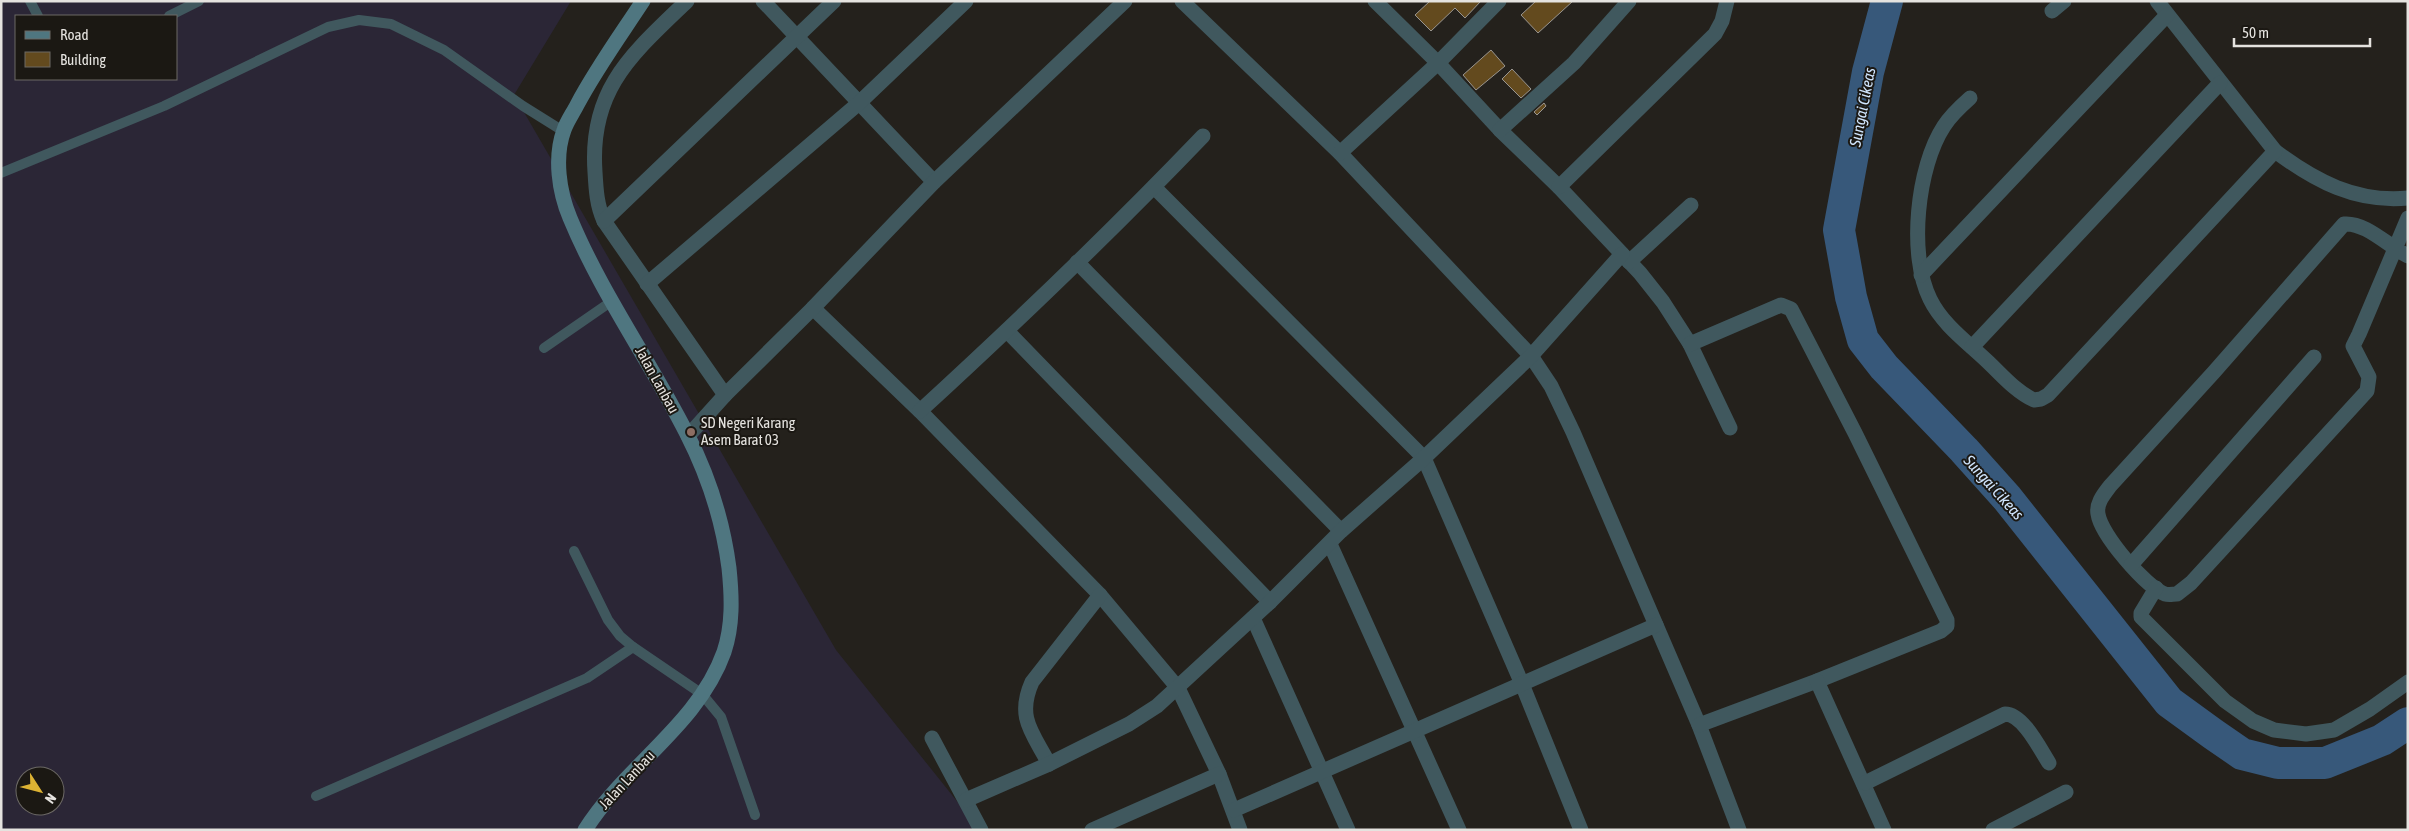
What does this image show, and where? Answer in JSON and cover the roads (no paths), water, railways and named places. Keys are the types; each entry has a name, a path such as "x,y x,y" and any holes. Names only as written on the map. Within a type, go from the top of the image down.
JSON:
{"street":[{"name":"Jalan Lanbau","path":"585,830 601,806 676,728 702,694 724,653 732,611 725,541 714,500 688,436 612,302 569,216 560,183 559,158 563,131 599,65 643,1"},
{"path":"688,1 627,62 603,100 593,149 598,209 604,222 725,395"},
{"path":"762,1 934,182"},
{"path":"604,222 834,1"},
{"path":"647,284 859,103 966,1"},
{"path":"688,436 725,395 813,308 934,182 1125,1"},
{"path":"1182,1 1340,153 1531,356 1551,386 1567,418 1699,725 1740,830"},
{"path":"1375,1 1438,63 1500,130 1559,187 1663,302 1690,344 1730,428"},
{"path":"1340,153 1438,63 1498,1"},
{"path":"1500,130 1574,63 1629,1"},
{"path":"1559,187 1710,39 1722,20 1727,1"},
{"path":"2052,11 2064,1"},
{"path":"2157,1 2275,151 2294,165 2344,191 2374,198 2408,198"},
{"path":"1921,275 2167,15"},
{"path":"1972,347 2220,83"},
{"path":"1970,98 1944,126 1932,153 1920,197 1917,251 1921,275 1931,301 1940,316 2029,397 2041,399 2048,395 2275,151"},
{"path":"920,411 1007,331 1154,188 1203,136"},
{"path":"1154,188 1424,458 1522,684 1581,830"},
{"path":"966,800 1049,764 1129,724 1178,688 1330,544 1340,531 1424,458 1531,356 1625,258 1691,205"},
{"path":"2401,253 2356,225 2344,224 2339,228 2214,372 2110,486 2098,505 2098,516 2113,544 2131,565 2156,588 2165,594 2177,594 2191,584 2367,391 2369,377 2353,346 2401,253 2408,218"},
{"path":"1077,262 1340,531"},
{"path":"1690,344 1781,305 1791,309 1855,433 1946,620 1947,626 1941,631 1817,681 1699,725"},
{"path":"813,308 920,411 1100,595 1178,688 1219,774 1240,830"},
{"path":"1007,331 1270,602"},
{"path":"2131,565 2314,357"},
{"path":"1330,544 1459,830"},
{"path":"2156,588 2140,616 2225,701 2253,721 2274,730 2306,734 2334,730 2370,709 2408,682"},
{"path":"1049,764 1029,727 1024,707 1026,696 1032,682 1100,595"},
{"path":"1252,618 1348,830"},
{"path":"1234,810 1414,733 1656,625"},
{"path":"1817,681 1865,783 1884,830"},
{"path":"1865,783 2005,714 2016,717 2028,731 2049,763"},
{"path":"932,738 981,830"},
{"path":"1092,830 1219,774"},
{"path":"1993,830 2066,792"}],"lane":[{"path":"30,1 37,15"},
{"path":"171,15 199,1"},
{"path":"1,173 164,106 328,27 359,20 391,24 444,50 523,106 563,131"},
{"path":"544,348 612,302"},
{"path":"574,551 608,620 633,647 702,694 721,717 754,814"},
{"path":"316,796 588,678 633,647"}],"waterway":[{"name":"Sungai Cikeas","path":"1887,1 1868,72 1839,230 1851,297 1863,340 1884,367 1964,450 2007,498 2169,702 2213,734 2242,754 2278,763 2325,763 2382,740 2408,723"}],"place":[{"name":"SD Negeri Karang Asem Barat 03","path":"691,432"}]}
